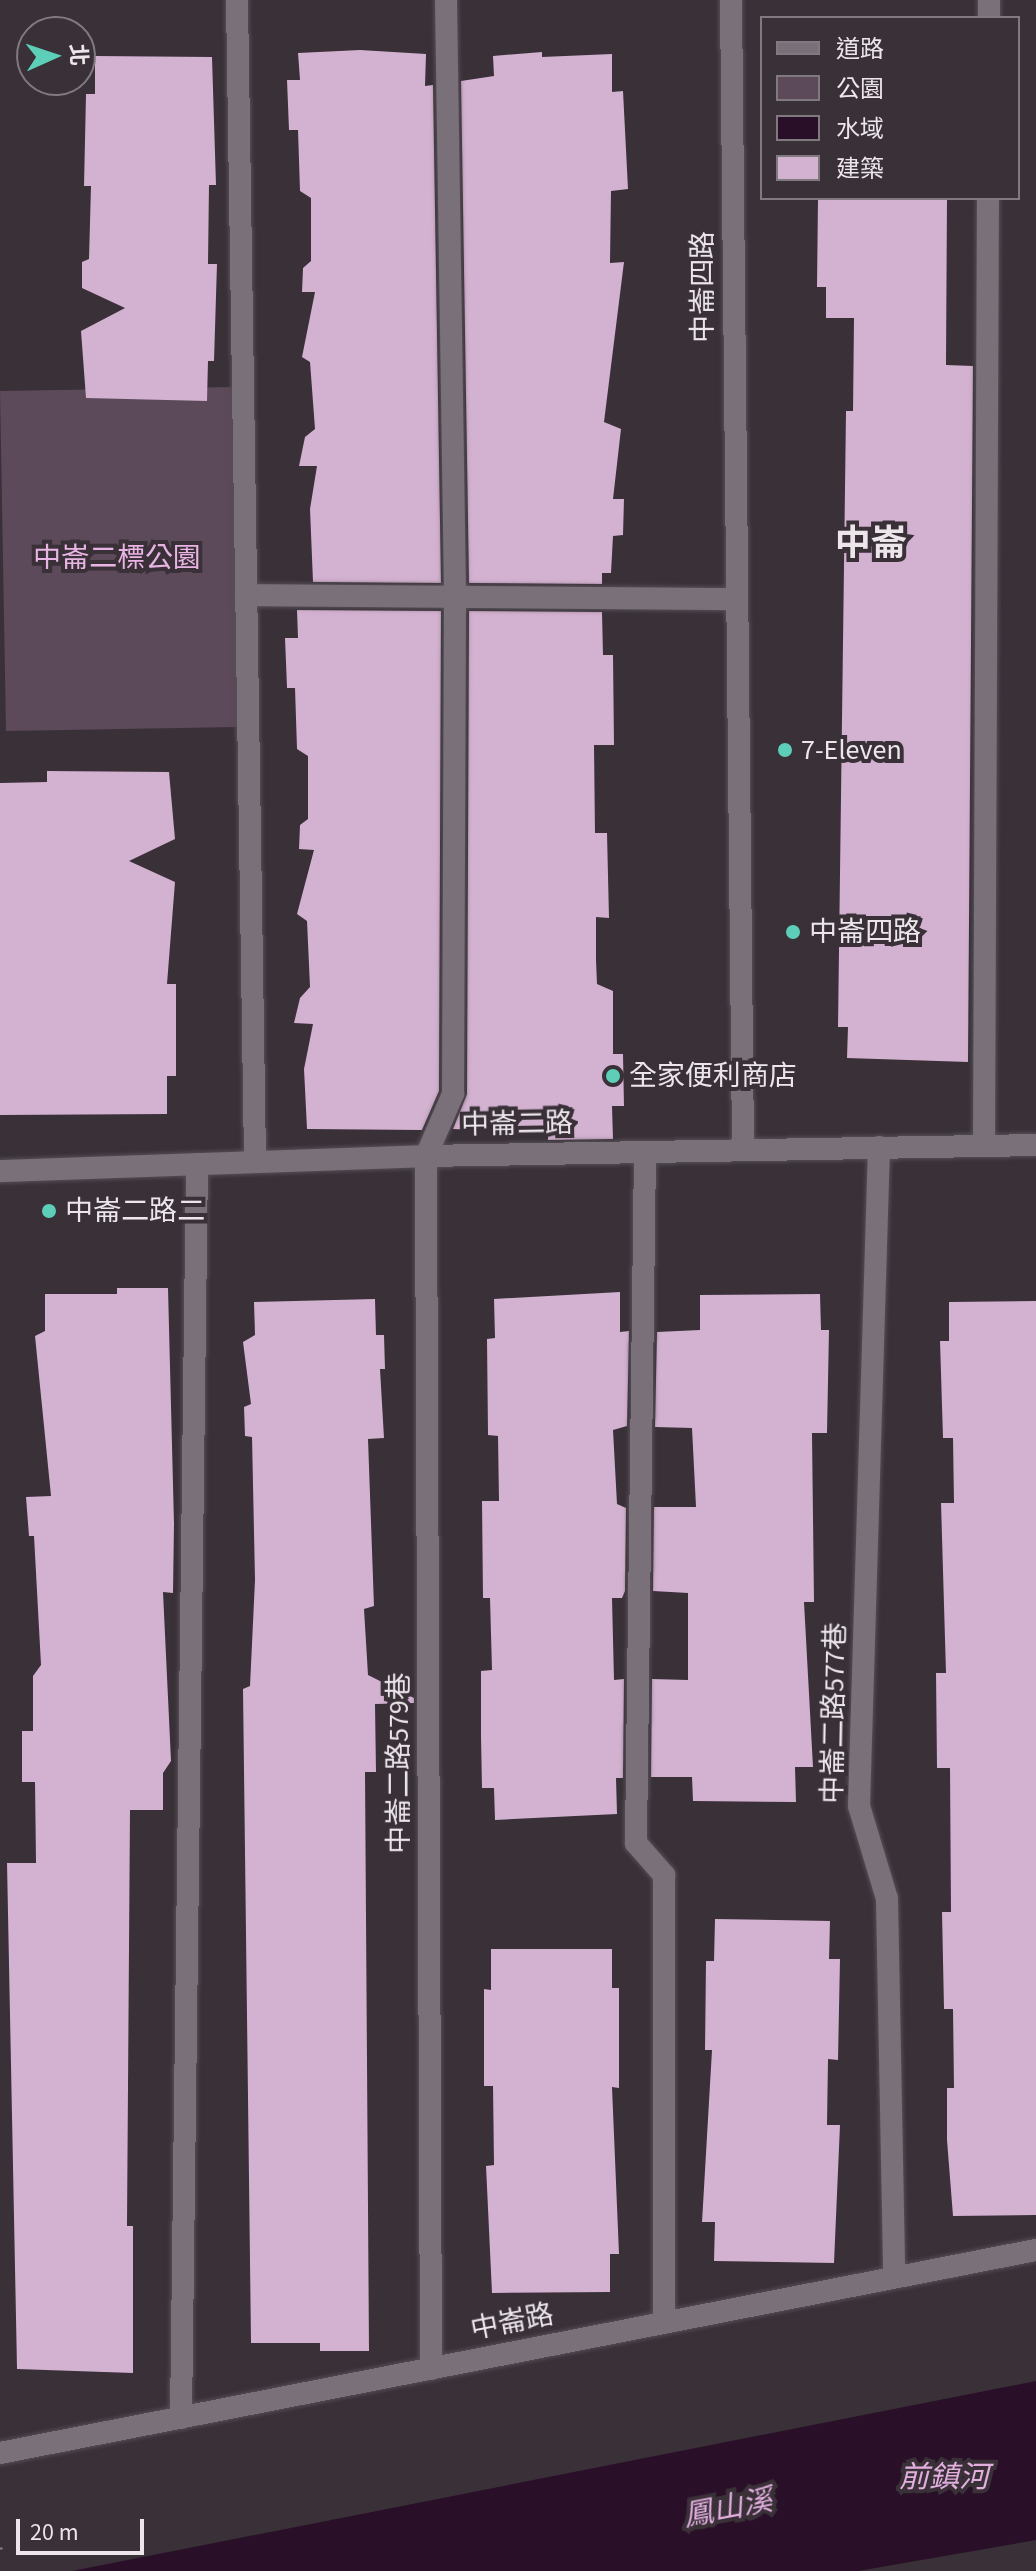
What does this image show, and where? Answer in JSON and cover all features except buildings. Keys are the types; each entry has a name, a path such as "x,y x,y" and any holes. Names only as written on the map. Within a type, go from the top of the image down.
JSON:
{"street":[{"path":"237,0 255,1162"},
{"path":"426,1156 453,1094 455,593 446,0"},
{"name":"中崙四路","path":"731,0 733,599 743,1149"},
{"path":"984,1145 988,200"},
{"path":"246,595 455,593 733,599"},
{"name":"中崙二路","path":"0,1171 426,1156 1036,1145"},
{"name":"中崙二路577巷","path":"879,1147 859,1806 887,1899 894,2276"},
{"path":"645,1152 636,1843 664,1875 664,2322"},
{"name":"中崙二路579巷","path":"426,1156 431,2369"},
{"path":"181,2418 197,1164"},
{"name":"中崙路","path":"0,2453 1036,2250"}],"green space":[{"name":"中崙二標公園","path":"232,387 238,727 6,731 0,391"}],"water":[{"name":"前鎮河","path":"1036,2381 1036,2540 858,2571 72,2571"}],"place":[{"name":"7-Eleven","path":"785,750"},
{"name":"中崙四路","path":"793,932"},
{"name":"全家便利商店","path":"613,1076"},
{"name":"中崙二路二","path":"49,1211"}],"district":[{"name":"中崙","path":"871,544"}],"water label":[{"name":"鳳山溪","path":"728,2509"}]}
